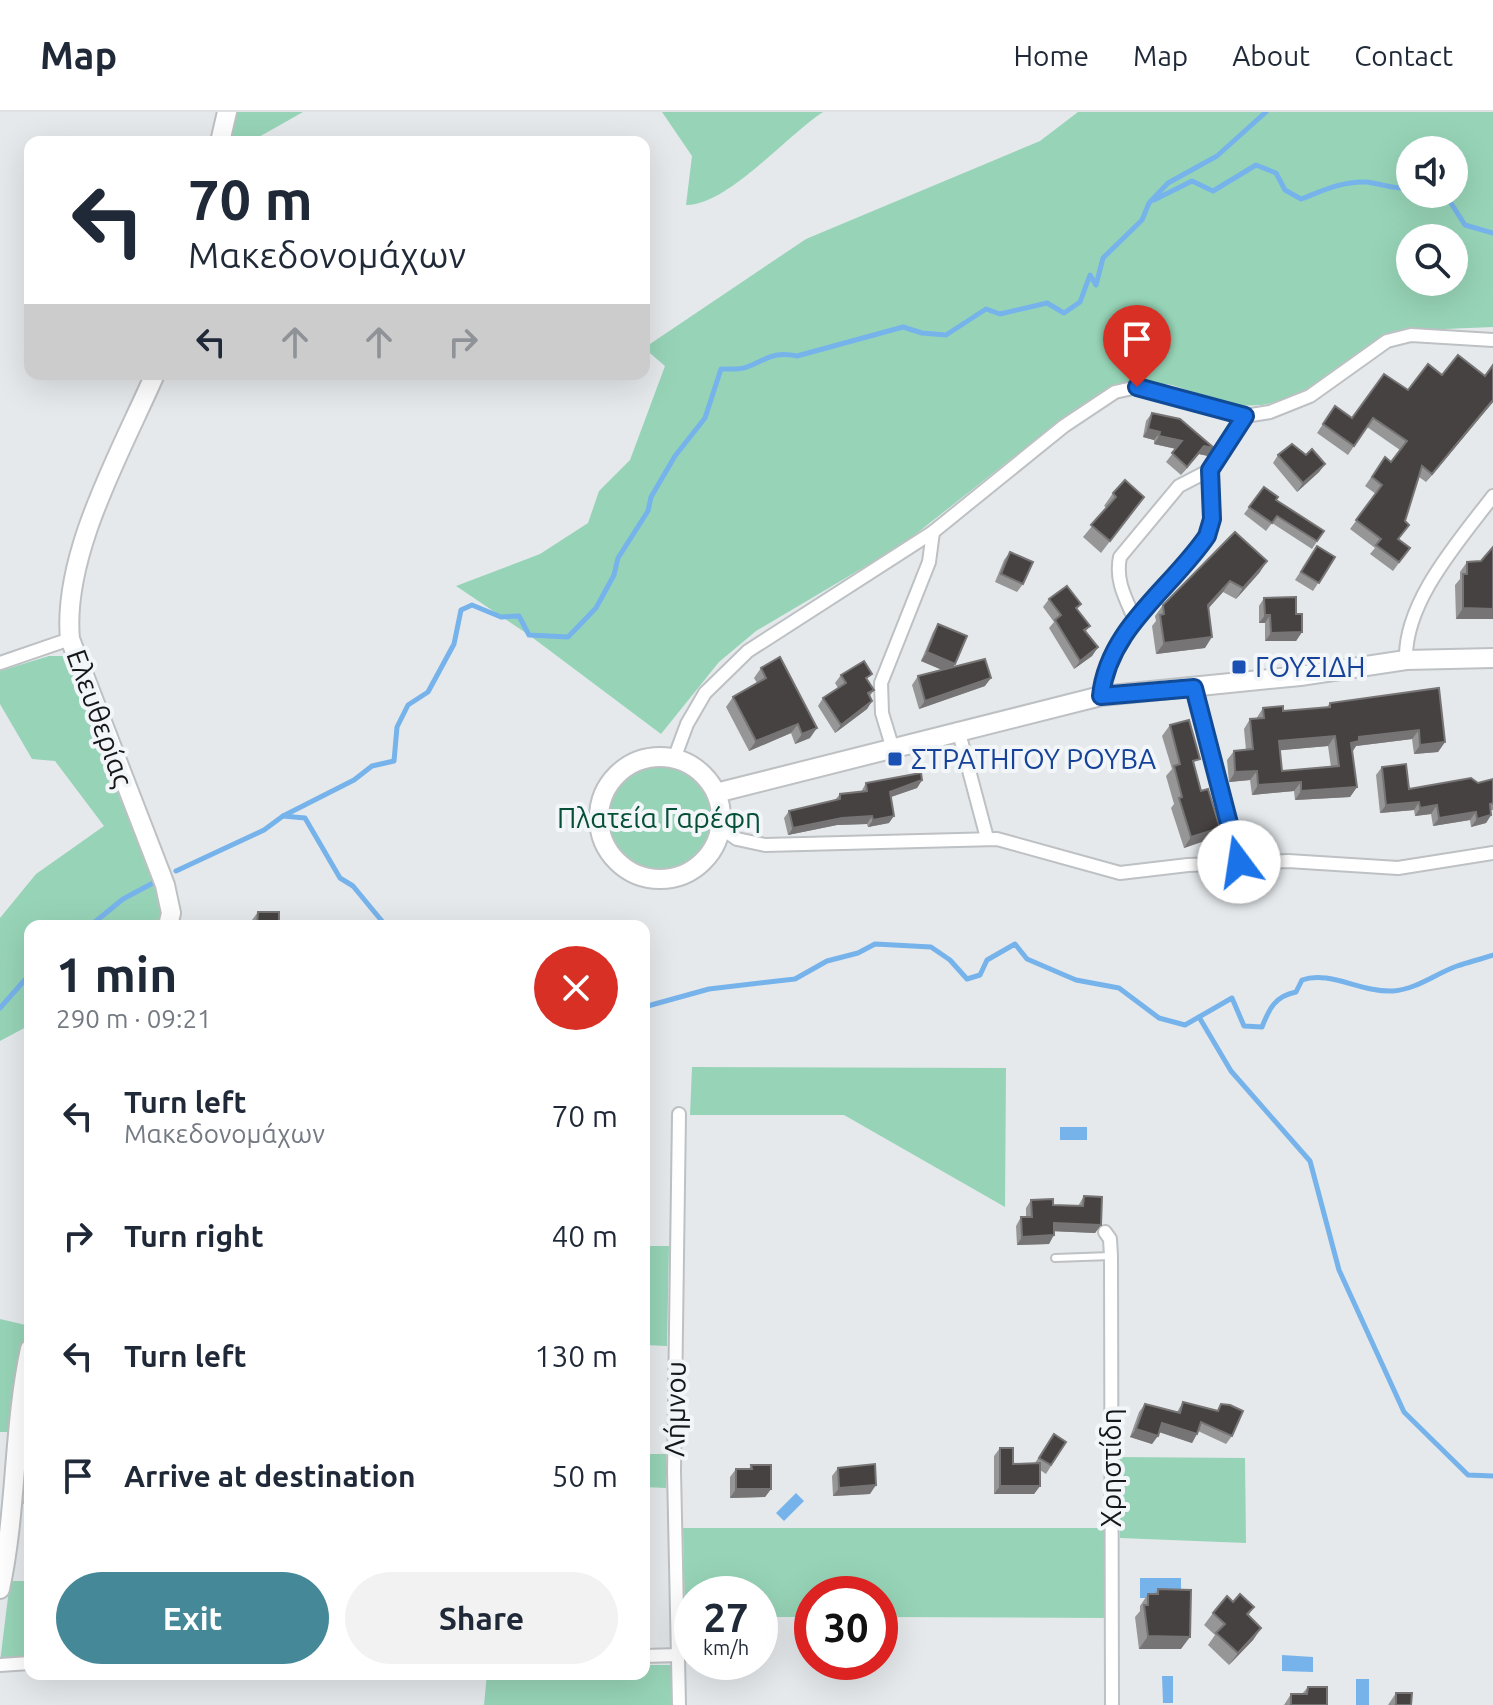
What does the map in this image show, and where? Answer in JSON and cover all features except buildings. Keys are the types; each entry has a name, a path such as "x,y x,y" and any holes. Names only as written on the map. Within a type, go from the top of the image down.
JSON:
{"street":[{"path":"221,136 227,112"},
{"path":"674,759 697,706 716,680 741,656 764,638 933,532 1064,426 1115,392 1137,387 1245,416 1270,412 1310,396 1387,341 1411,335 1493,340"},
{"name":"Ελευθερίας","path":"152,380 92,519 72,591 70,639 161,874 171,913 169,920"},
{"path":"1135,620 1117,570 1120,557 1179,486 1210,470 1245,416"},
{"path":"1101,696 1105,668 1135,620 1207,536 1212,519 1210,470"},
{"path":"1406,660 1405,639 1416,608 1493,496"},
{"path":"892,746 882,713 881,683 929,562 933,532"},
{"path":"0,663 70,639"},
{"path":"716,793 958,729 1101,696 1194,688 1406,660 1493,658"},
{"path":"1194,688 1239,862"},
{"path":"958,729 987,838"},
{"path":"653,757 674,759 699,771 716,793 720,827 710,854 700,865 674,878 645,878 619,864 602,840 599,811 609,783 633,763 653,757"},
{"path":"720,827 737,839 765,845 987,838 1120,873 1239,862 1288,861 1398,868 1493,853"},
{"name":"Λήμνου","path":"677,1576 674,1471 679,1114"},
{"name":"Χρηστίδη","path":"1105,1232 1110,1239 1111,1256 1112,1705"},
{"path":"0,1589 14,1506 24,1378"},
{"path":"650,1656 674,1655"},
{"path":"0,1665 24,1663"},
{"name":"Λήμνου","path":"679,1680 679,1705"}],"lane":[{"path":"1055,1258 1111,1256"}],"green space":[{"path":"233,112 303,112 261,136 227,136"},
{"path":"662,112 823,112 738,182 702,202 686,205 692,156"},
{"path":"1078,112 1493,112 1493,327 1397,331 1300,397 1262,405 1236,406 1172,385 1126,383 1034,441 903,544 756,631 719,662 661,734 529,635 456,586 540,554 588,523 599,491 630,460 665,366 650,353 650,344 806,239 1040,141"},
{"path":"49,656 64,656 72,667 121,801 161,889 164,920 24,920 24,1028 0,1041 0,918 36,874 104,826 55,761 32,759 0,704 0,671"},
{"name":"Πλατεία Γαρέφη","path":"659,764 680,768 697,780 709,797 713,818 709,839 697,856 680,868 659,872 638,868 621,856 609,839 605,818 609,797 621,780 638,768"},
{"path":"692,1067 1006,1068 1005,1207 844,1115 690,1115"},
{"path":"650,1246 669,1246 667,1346 650,1345"},
{"path":"0,1319 24,1325 24,1354 18,1383 15,1432 0,1432"},
{"path":"650,1454 666,1454 666,1488 650,1487"},
{"path":"1118,1457 1245,1458 1246,1543 1120,1538"},
{"path":"683,1528 1104,1528 1105,1618 898,1617 898,1576 794,1576 794,1617 778,1617 778,1576 684,1576"},
{"path":"10,1581 24,1581 24,1660 0,1662"},
{"path":"650,1665 671,1665 671,1705 484,1705 486,1680 650,1680"}],"water":[{"path":"1060,1127 1087,1127 1087,1140 1060,1140"},
{"path":"796,1493 804,1501 784,1521 776,1513"},
{"path":"1140,1578 1181,1578 1181,1598 1140,1598"},
{"path":"1282,1655 1313,1657 1313,1672 1282,1671"},
{"path":"1162,1676 1173,1676 1173,1703 1163,1703"},
{"path":"1356,1679 1369,1679 1369,1705 1356,1705"}],"waterway":[{"path":"176,871 264,830 283,816 354,780 372,766 394,761 397,727 408,705 428,692 454,644 461,610 472,605 501,617 519,616 529,635 568,637 596,608 614,575 618,558 648,511 651,497 675,456 705,418 721,369 744,368 776,355 797,356 903,327 922,333 946,335 986,309 1000,314 1047,303 1064,313 1080,302 1090,275 1096,285 1103,258 1142,220 1149,203 1168,183 1217,156 1266,112"},
{"path":"1154,200 1192,181 1213,191 1256,165 1276,173 1285,190 1301,199 1357,182 1396,188"},
{"path":"1454,208 1465,225 1493,233"},
{"path":"283,816 305,818 340,878 353,886 381,920"},
{"path":"97,920 123,899 153,883"},
{"path":"650,1005 709,989 795,979 827,961 858,953 875,944 931,947 950,960 967,979 980,975 987,960 1015,944 1027,959 1076,980 1119,988 1159,1018 1185,1025 1232,998 1244,1026 1262,1027 1274,1004 1296,992 1302,980 1323,978 1393,991 1493,955"},
{"path":"0,1008 24,981"},
{"path":"1199,1017 1231,1071 1310,1161 1339,1270 1404,1412 1468,1475 1493,1476"}],"place":[{"name":"ΓΟΥΣΙΔΗ","path":"1239,667"},
{"name":"ΣΤΡΑΤΗΓΟΥ ΡΟΥΒΑ","path":"895,759"}],"route":[{"path":"1137,387 1184,397 1245,416 1210,470 1212,519 1207,536 1126,631 1105,668 1101,696 1194,688 1239,862"}]}
